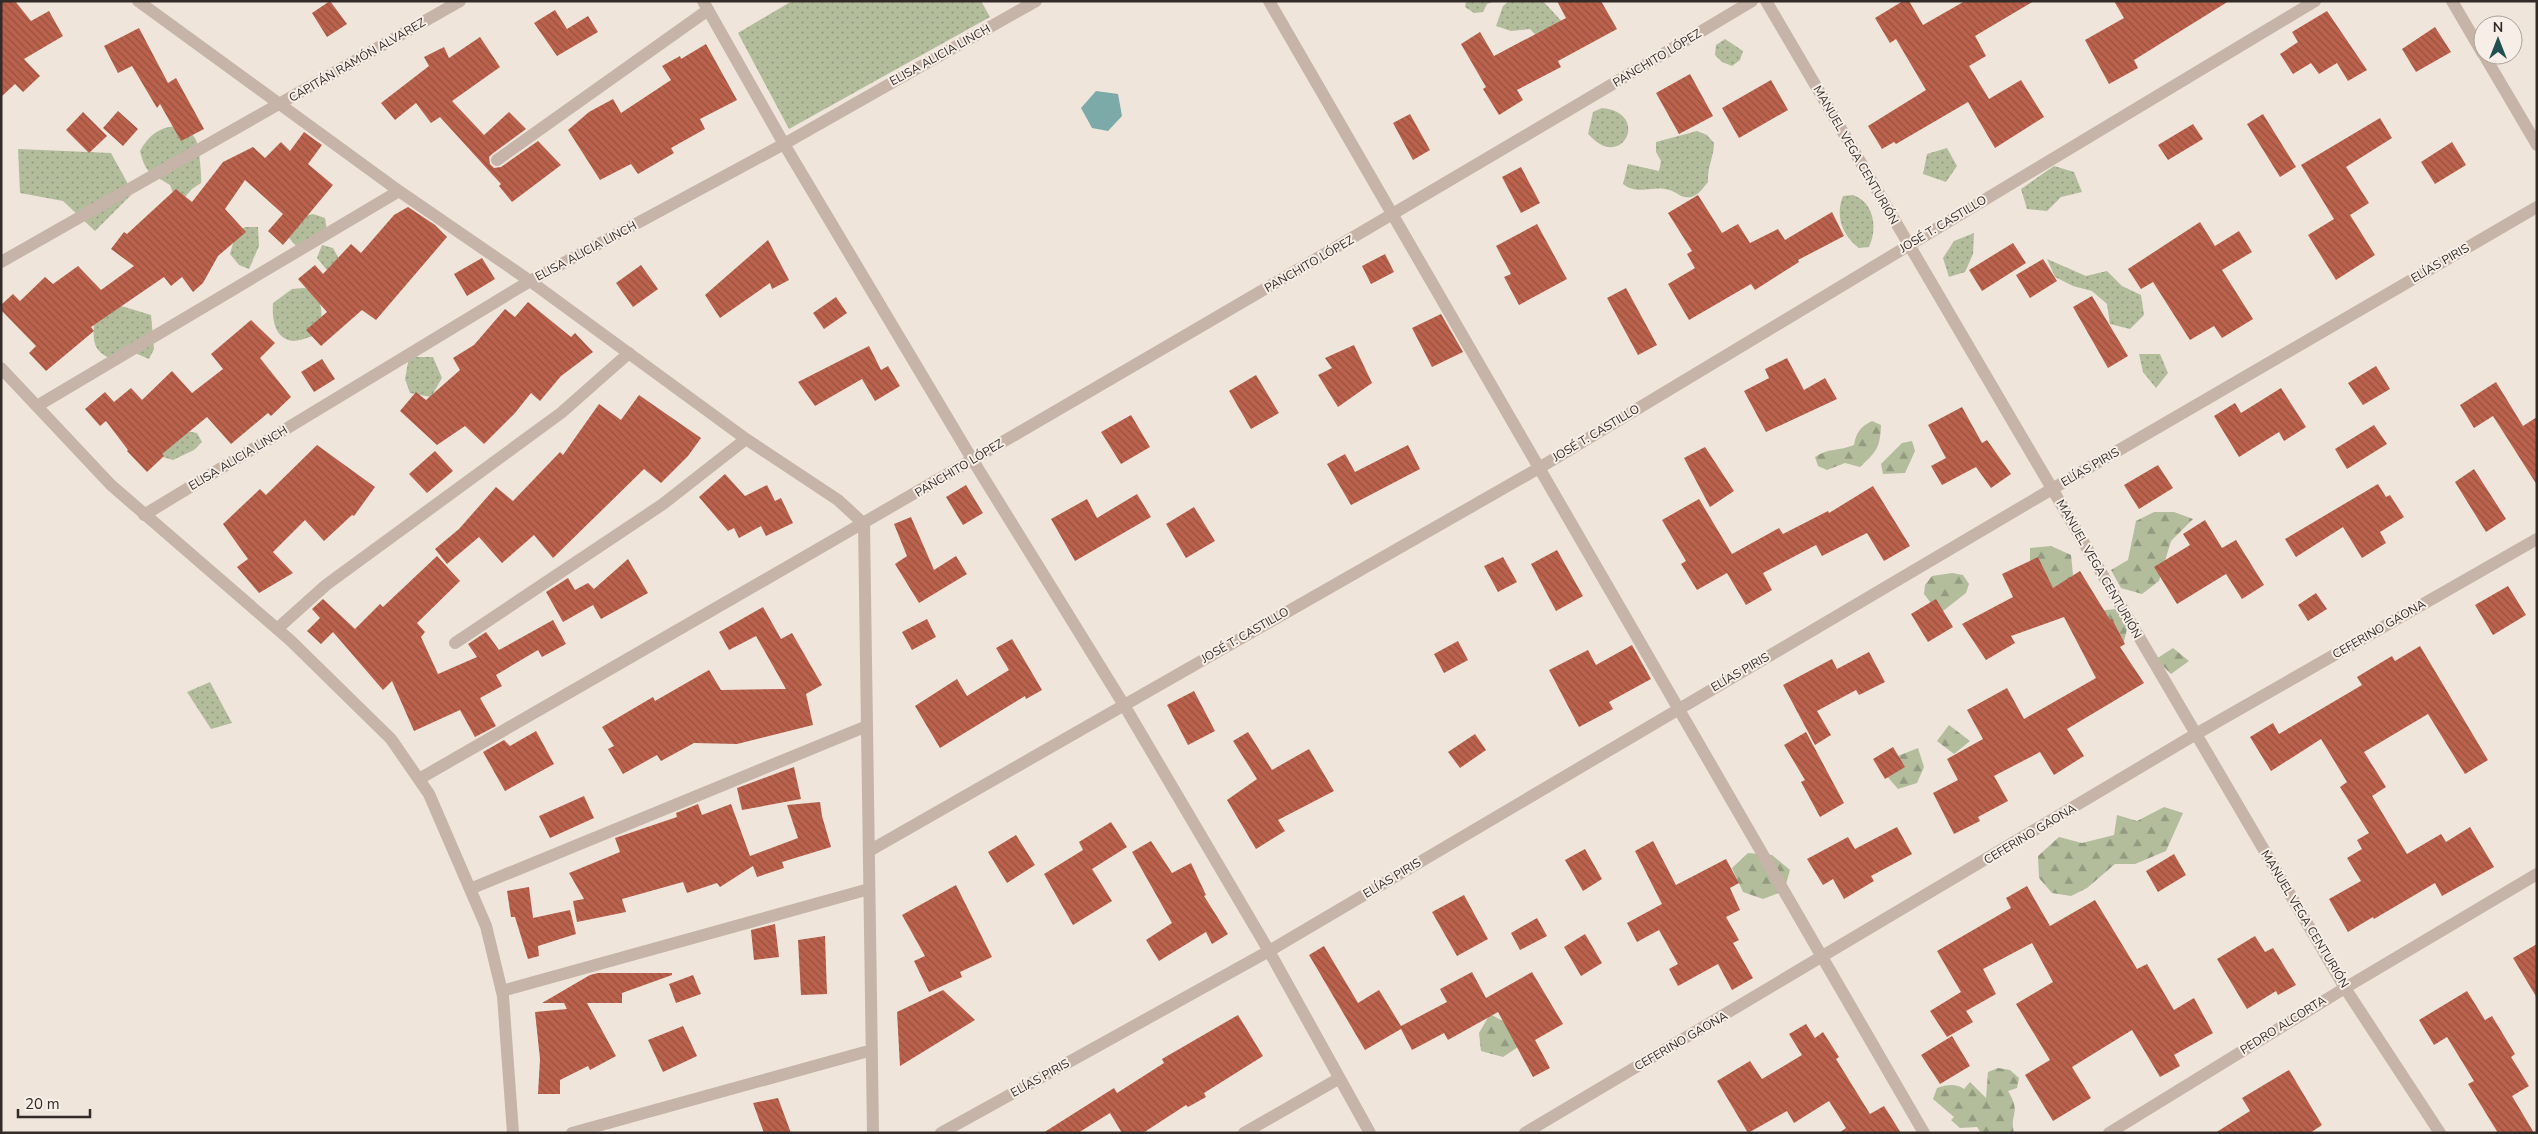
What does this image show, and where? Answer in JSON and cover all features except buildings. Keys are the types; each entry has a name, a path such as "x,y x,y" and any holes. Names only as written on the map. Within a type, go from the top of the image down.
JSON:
{"street":[{"path":"138,1 399,191 530,281 746,439 838,500 864,524 873,1133"},
{"name":"CAPITÁN RAMÓN ALVAREZ","path":"1,262 460,1"},
{"name":"ELISA ALICIA LINCH","path":"144,515 530,281 784,144 1036,1"},
{"path":"1269,1 1924,1133"},
{"name":"PANCHITO LÓPEZ","path":"419,779 864,524 972,459 1393,215 1752,1"},
{"name":"MANUEL VEGA CENTURIÓN","path":"1766,1 2345,988 2440,1133"},
{"name":"JOSÉ T. CASTILLO","path":"869,851 1539,468 1908,244 2315,1"},
{"path":"2452,1 2473,38"},
{"path":"497,160 706,6 784,144 972,459 1124,705 1268,951 1338,1079 1370,1133"},
{"path":"2489,65 2537,145"},
{"path":"38,406 399,191"},
{"name":"ELÍAS PIRIS","path":"942,1133 1268,951 2052,489 2537,207"},
{"path":"277,629 326,585 561,413 629,353"},
{"path":"1,368 111,485 277,629 391,739 430,794 486,926 502,991 513,1133"},
{"path":"455,643 663,504 746,439"},
{"name":"CEFERINO GAONA","path":"1525,1133 1823,958 2196,734 2537,539"},
{"path":"470,889 867,726"},
{"name":"PEDRO ALCORTA","path":"2109,1133 2345,988 2537,874"},
{"path":"502,991 870,889"},
{"path":"572,1133 872,1050"},
{"path":"1244,1133 1338,1079"}],"green space":[{"path":"792,1 981,1 990,17 789,129 738,33"},
{"path":"1466,1 1495,1 1487,4 1483,12 1474,13 1465,7"},
{"path":"1509,1 1543,1 1566,26 1544,43 1530,29 1511,31 1496,26 1503,6"},
{"path":"1725,39 1743,51 1740,60 1732,66 1722,62 1715,55 1716,45"},
{"path":"1602,108 1615,111 1624,117 1628,124 1628,132 1625,139 1613,147 1604,146 1588,134 1593,112"},
{"path":"177,126 195,138 200,162 201,183 185,197 174,195 170,185 147,169 140,151 147,140 155,133 165,128"},
{"path":"1697,131 1707,135 1714,143 1708,182 1696,195 1684,197 1669,190 1640,190 1623,184 1628,164 1659,171 1661,161 1656,152 1656,142"},
{"path":"1947,148 1957,166 1946,182 1923,174 1927,154"},
{"path":"18,149 111,153 133,193 95,231 63,201 20,193"},
{"path":"2054,166 2074,172 2082,192 2061,197 2047,211 2027,209 2021,189"},
{"path":"1853,195 1866,203 1872,216 1873,232 1869,247 1859,248 1848,237 1842,225 1840,211 1843,196"},
{"path":"313,214 325,218 327,230 297,247 282,230 289,220"},
{"path":"245,227 258,227 259,246 249,269 239,265 230,254 236,233"},
{"path":"1974,233 1973,254 1965,272 1949,277 1943,258 1954,241"},
{"path":"322,245 333,248 338,257 340,269 331,275 317,258"},
{"path":"2047,259 2086,276 2107,271 2122,286 2141,295 2144,315 2130,329 2110,324 2107,304 2092,291 2073,286 2055,277"},
{"path":"304,288 315,291 320,302 322,313 319,329 316,335 293,341 278,332 274,321 273,303 292,289"},
{"path":"118,305 151,315 154,349 149,359 128,350 109,358 97,348 94,340 94,324"},
{"path":"2139,354 2160,354 2168,373 2156,388 2143,372"},
{"path":"409,357 433,357 442,378 431,397 410,393 405,379"},
{"path":"1872,421 1881,425 1880,439 1874,453 1860,467 1845,463 1827,470 1818,466 1815,457 1824,452 1854,445 1859,431"},
{"path":"186,431 197,433 202,442 194,450 173,460 163,457 159,446"},
{"path":"1912,441 1915,451 1905,473 1883,474 1881,464 1902,443"},
{"path":"2154,512 2174,512 2193,519 2171,541 2159,581 2142,594 2121,588 2111,570 2128,560 2136,521"},
{"path":"2051,546 2071,555 2073,575 2061,591 2042,587 2030,568 2030,548"},
{"path":"1952,573 1963,575 1969,584 1966,593 1943,611 1934,607 1924,594 1925,585 1932,576"},
{"path":"2116,609 2128,625 2123,645 2103,641 2096,611"},
{"path":"2173,648 2189,661 2171,674 2156,659"},
{"path":"210,682 232,723 211,729 187,692"},
{"path":"1949,725 1970,741 1954,754 1937,741"},
{"path":"1918,748 1924,767 1917,783 1898,789 1885,774 1898,756"},
{"path":"2164,807 2183,813 2166,851 2135,864 2115,864 2087,888 2071,896 2052,893 2039,878 2038,856 2059,837 2082,843 2114,835 2117,815 2137,821"},
{"path":"1748,853 1772,855 1790,870 1784,891 1763,899 1743,892 1732,868"},
{"path":"1490,1014 1510,1025 1521,1045 1503,1057 1481,1051 1479,1033"},
{"path":"1998,1068 2010,1070 2019,1078 2017,1088 2008,1091 2015,1109 2014,1133 1981,1133 1977,1127 1960,1128 1951,1120 1954,1117 1933,1099 1937,1088 1951,1085 1964,1089 1970,1082 1986,1098 1988,1072"}],"water":[{"path":"1096,91 1118,94 1122,116 1108,131 1092,128 1081,108"}]}
